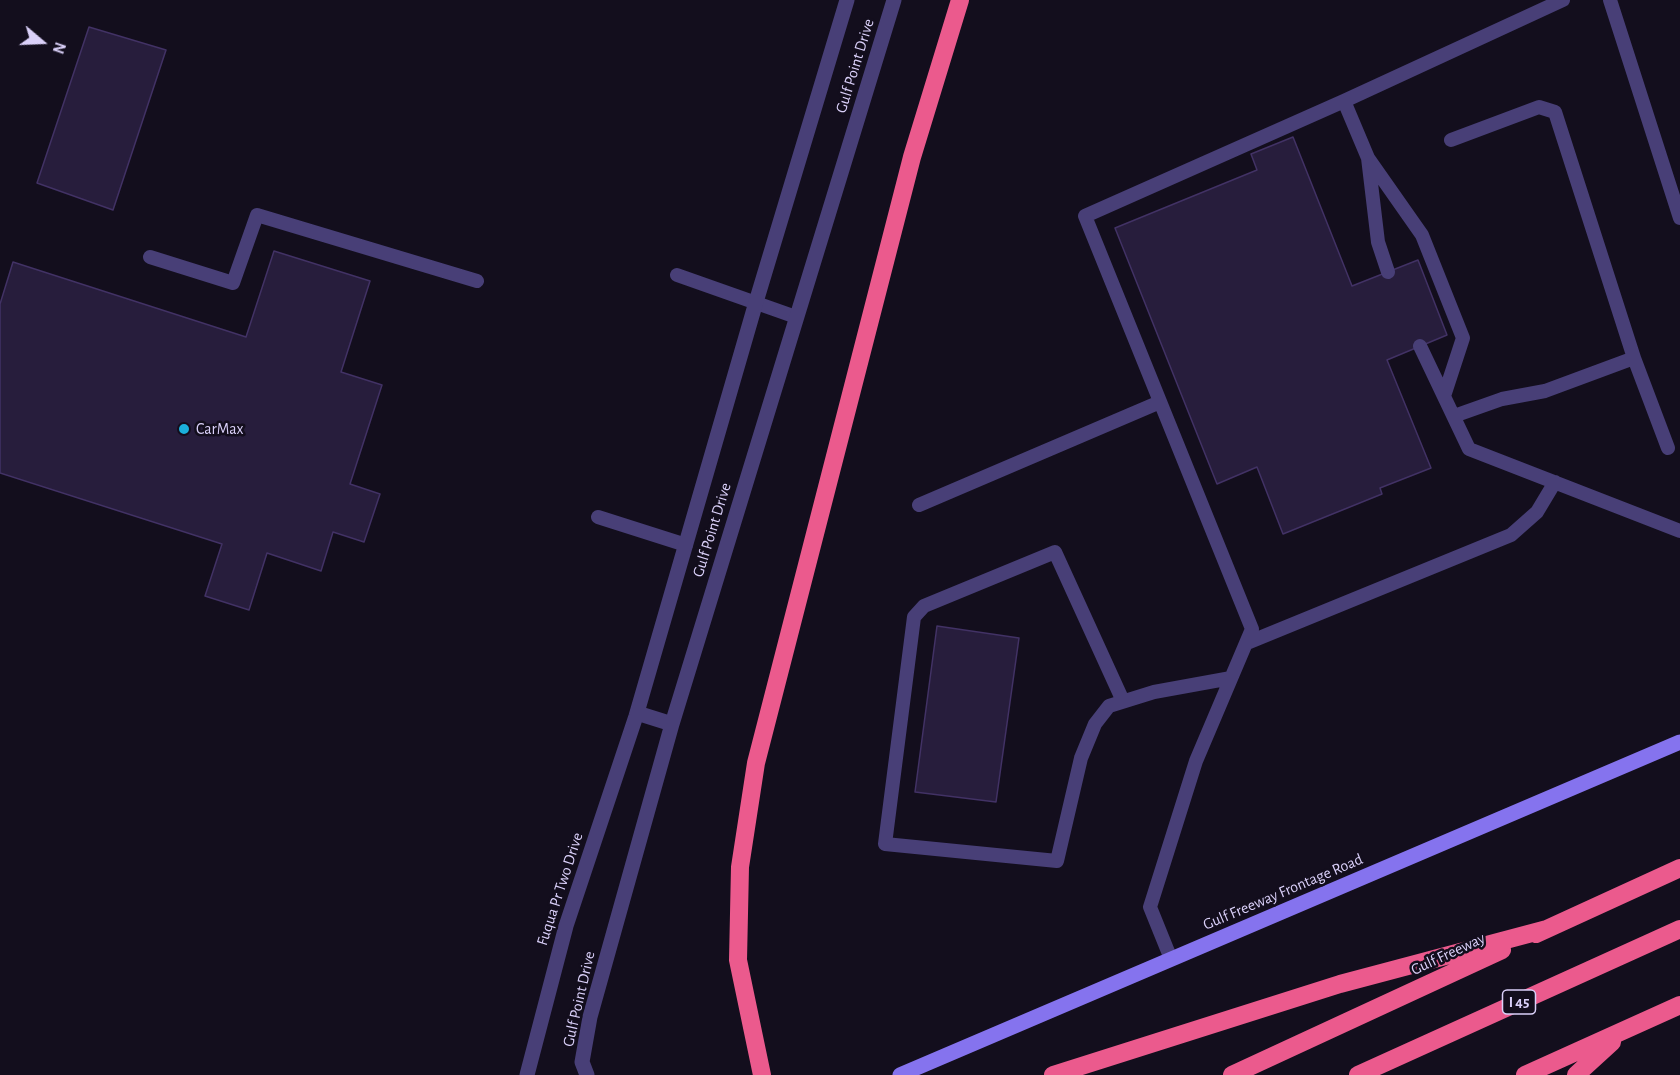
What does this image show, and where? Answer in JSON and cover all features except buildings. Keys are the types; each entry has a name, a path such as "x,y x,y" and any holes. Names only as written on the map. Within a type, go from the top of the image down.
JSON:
{"highway":[{"path":"762,1075 738,960 740,867 756,763 912,157 960,0"},
{"name":"Gulf Freeway","path":"1232,1075 1680,868"},
{"path":"1053,1075 1340,984 1546,929"},
{"name":"I 45","path":"1358,1075 1680,929"},
{"path":"1525,1075 1680,1005"},
{"path":"1576,1075 1626,1030"}],"main road":[{"name":"Gulf Freeway Frontage Road","path":"900,1075 1680,742"}],"street":[{"name":"Gulf Point Drive","path":"636,715 847,0"},
{"name":"Gulf Point Drive","path":"586,1075 582,1062 590,1017 672,724 894,0"},
{"path":"636,715 672,724"},
{"name":"Fuqua Pr Two Drive","path":"527,1075 566,926 636,715"}],"lane":[{"path":"1171,959 1150,907 1196,761 1252,629 1085,216 1344,101 1563,0"},
{"path":"1610,0 1675,188 1680,218"},
{"path":"1344,101 1368,158 1422,235 1463,338 1444,396"},
{"path":"1451,140 1539,107 1555,112 1634,357 1668,448"},
{"path":"1368,158 1378,242 1388,272"},
{"path":"150,257 233,283 256,214 477,281"},
{"path":"677,275 796,317"},
{"path":"1420,346 1469,449 1680,531"},
{"path":"1454,416 1502,399 1545,391 1634,357"},
{"path":"919,505 1160,402"},
{"path":"1246,643 1511,535 1537,512 1555,482"},
{"path":"598,517 686,545"},
{"path":"1123,701 1055,552 924,606 914,617 885,844 1057,861 1081,758 1095,724 1109,706 1154,692 1231,678"}],"place":[{"name":"CarMax","path":"184,429"}]}
